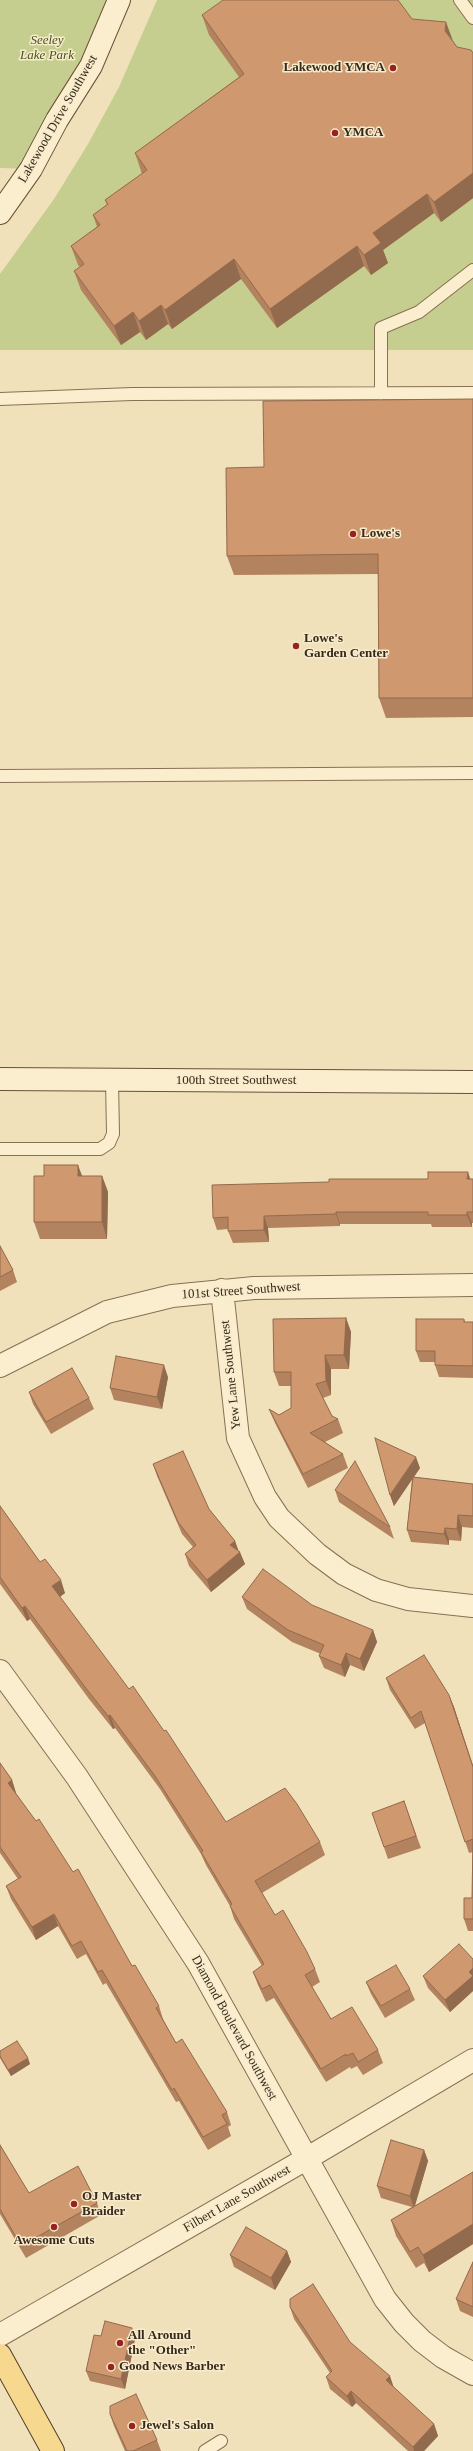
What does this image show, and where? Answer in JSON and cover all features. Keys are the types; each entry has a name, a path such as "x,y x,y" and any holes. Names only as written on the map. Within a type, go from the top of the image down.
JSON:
{"main road":[{"path":"0,2355 53,2451"}],"street":[{"name":"Lakewood Drive Southwest","path":"0,213 31,168 57,120 91,66 119,0"},
{"name":"100th Street Southwest","path":"0,1079 473,1082"},
{"name":"101st Street Southwest","path":"0,1366 107,1312 172,1296 222,1290 303,1286 473,1285"},
{"name":"Yew Lane Southwest","path":"222,1290 233,1407 238,1438 265,1497 279,1518 317,1554 344,1574 376,1590 408,1599 473,1606"},
{"name":"Diamond Boulevard Southwest","path":"0,1671 77,1777 198,1963 385,2299 404,2323 422,2341 443,2357 473,2374"},
{"name":"Filbert Lane Southwest","path":"0,2336 306,2159 473,2060"}],"lane":[{"path":"460,0 473,18"},
{"path":"381,394 381,328 420,312 473,270"},
{"path":"0,399 132,394 473,393"},
{"path":"0,776 473,773"},
{"path":"0,1149 100,1149 109,1143 112,1134 112,1080"},
{"path":"205,2451 221,2442"}],"green space":[{"name":"Seeley Lake Park","path":"0,0 119,0 31,169 0,168"},
{"path":"157,0 473,0 473,350 0,350 0,274 54,199 88,144 119,87"}],"building":[{"name":"YMCA","path":"223,0 398,0 412,19 446,22 445,31 457,47 471,50 473,53 473,173 434,202 427,194 373,233 381,243 364,255 357,246 270,309 234,259 165,310 161,305 139,321 133,312 114,326 74,271 84,264 71,246 100,225 93,215 108,204 105,200 147,170 135,153 244,74 202,15"},
{"name":"Lowe's","path":"473,399 473,698 379,698 378,554 227,556 226,468 264,467 263,401"},
{"path":"44,1165 78,1165 78,1176 102,1176 102,1222 34,1222 34,1176 44,1176"},
{"path":"428,1172 468,1172 467,1179 473,1179 473,1212 467,1212 467,1215 428,1215 428,1212 336,1212 336,1214 264,1216 264,1230 228,1231 228,1217 213,1218 212,1185 329,1182 329,1179 428,1179"},
{"path":"0,1246 13,1270 0,1277"},
{"path":"346,1318 344,1355 325,1355 326,1381 316,1384 332,1416 338,1419 310,1433 343,1454 303,1474 269,1409 279,1415 291,1408 291,1372 274,1372 273,1319"},
{"path":"416,1319 464,1319 464,1322 473,1322 473,1366 435,1365 435,1351 416,1351"},
{"path":"116,1356 164,1365 157,1397 110,1388"},
{"path":"72,1368 89,1398 46,1422 29,1392"},
{"path":"375,1438 416,1457 390,1495"},
{"path":"183,1451 209,1509 235,1541 230,1545 240,1552 207,1580 185,1554 196,1545 178,1522 153,1464"},
{"path":"355,1461 390,1527 335,1490"},
{"path":"413,1477 473,1484 473,1516 458,1515 457,1529 445,1528 444,1534 407,1530"},
{"path":"0,1506 40,1562 45,1559 61,1580 52,1586 129,1689 133,1686 164,1731 166,1730 226,1822 285,1788 297,1804 320,1842 255,1881 275,1915 283,1910 307,1952 315,1969 305,1975 331,2019 352,2007 378,2050 358,2062 353,2053 346,2056 346,2054 321,2069 270,1985 262,1989 253,1972 264,1964 230,1906 232,1904 201,1852 203,1851 155,1776 110,1715 108,1716 25,1606 22,1608 0,1577"},
{"path":"263,1569 312,1605 373,1630 360,1659 346,1653 341,1665 319,1656 324,1645 288,1630 242,1597"},
{"path":"424,1655 449,1695 473,1767 473,1839 465,1842 421,1711 411,1718 386,1678"},
{"path":"0,1763 12,1780 8,1783 36,1821 39,1819 73,1872 78,1869 132,1966 135,1965 159,2006 156,2008 176,2043 182,2039 227,2112 222,2115 227,2124 203,2137 174,2088 172,2090 102,1970 98,1972 81,1941 72,1946 54,1914 32,1927 6,1886 21,1877 0,1847"},
{"path":"404,1801 416,1836 384,1847 372,1813"},
{"path":"473,1839 473,1919 464,1919 464,1898 472,1898"},
{"path":"459,1944 473,1959 473,1968 469,1972 473,1976 445,2000 423,1976"},
{"path":"396,1965 410,1989 381,2006 366,1982"},
{"path":"17,2041 28,2058 8,2070 0,2056 0,2051"},
{"path":"391,2140 424,2150 410,2196 377,2186"},
{"path":"0,2145 29,2193 78,2166 97,2203 21,2246 0,2209"},
{"path":"473,2172 473,2224 423,2255 418,2247 410,2252 391,2220"},
{"path":"246,2227 287,2251 271,2278 230,2255"},
{"path":"473,2262 473,2307 456,2299"},
{"path":"313,2284 350,2342 390,2376 386,2380 434,2424 413,2447 351,2391 347,2396 326,2377 332,2371 290,2307 290,2299"},
{"path":"105,2321 132,2328 121,2379 86,2371 94,2335 101,2336"},
{"name":"Jewel's Salon","path":"136,2394 157,2440 133,2451 127,2451 110,2414 110,2406"}],"place":[{"name":"Lakewood YMCA","path":"393,68"},
{"name":"YMCA","path":"335,133"},
{"name":"Lowe's","path":"353,534"},
{"name":"Lowe's Garden Center","path":"296,646"},
{"name":"OJ Master Braider","path":"74,2204"},
{"name":"Awesome Cuts","path":"54,2227"},
{"name":"All Around the \"Other\"","path":"120,2343"},
{"name":"Good News Barber","path":"111,2367"},
{"name":"Jewel's Salon","path":"132,2426"}]}
